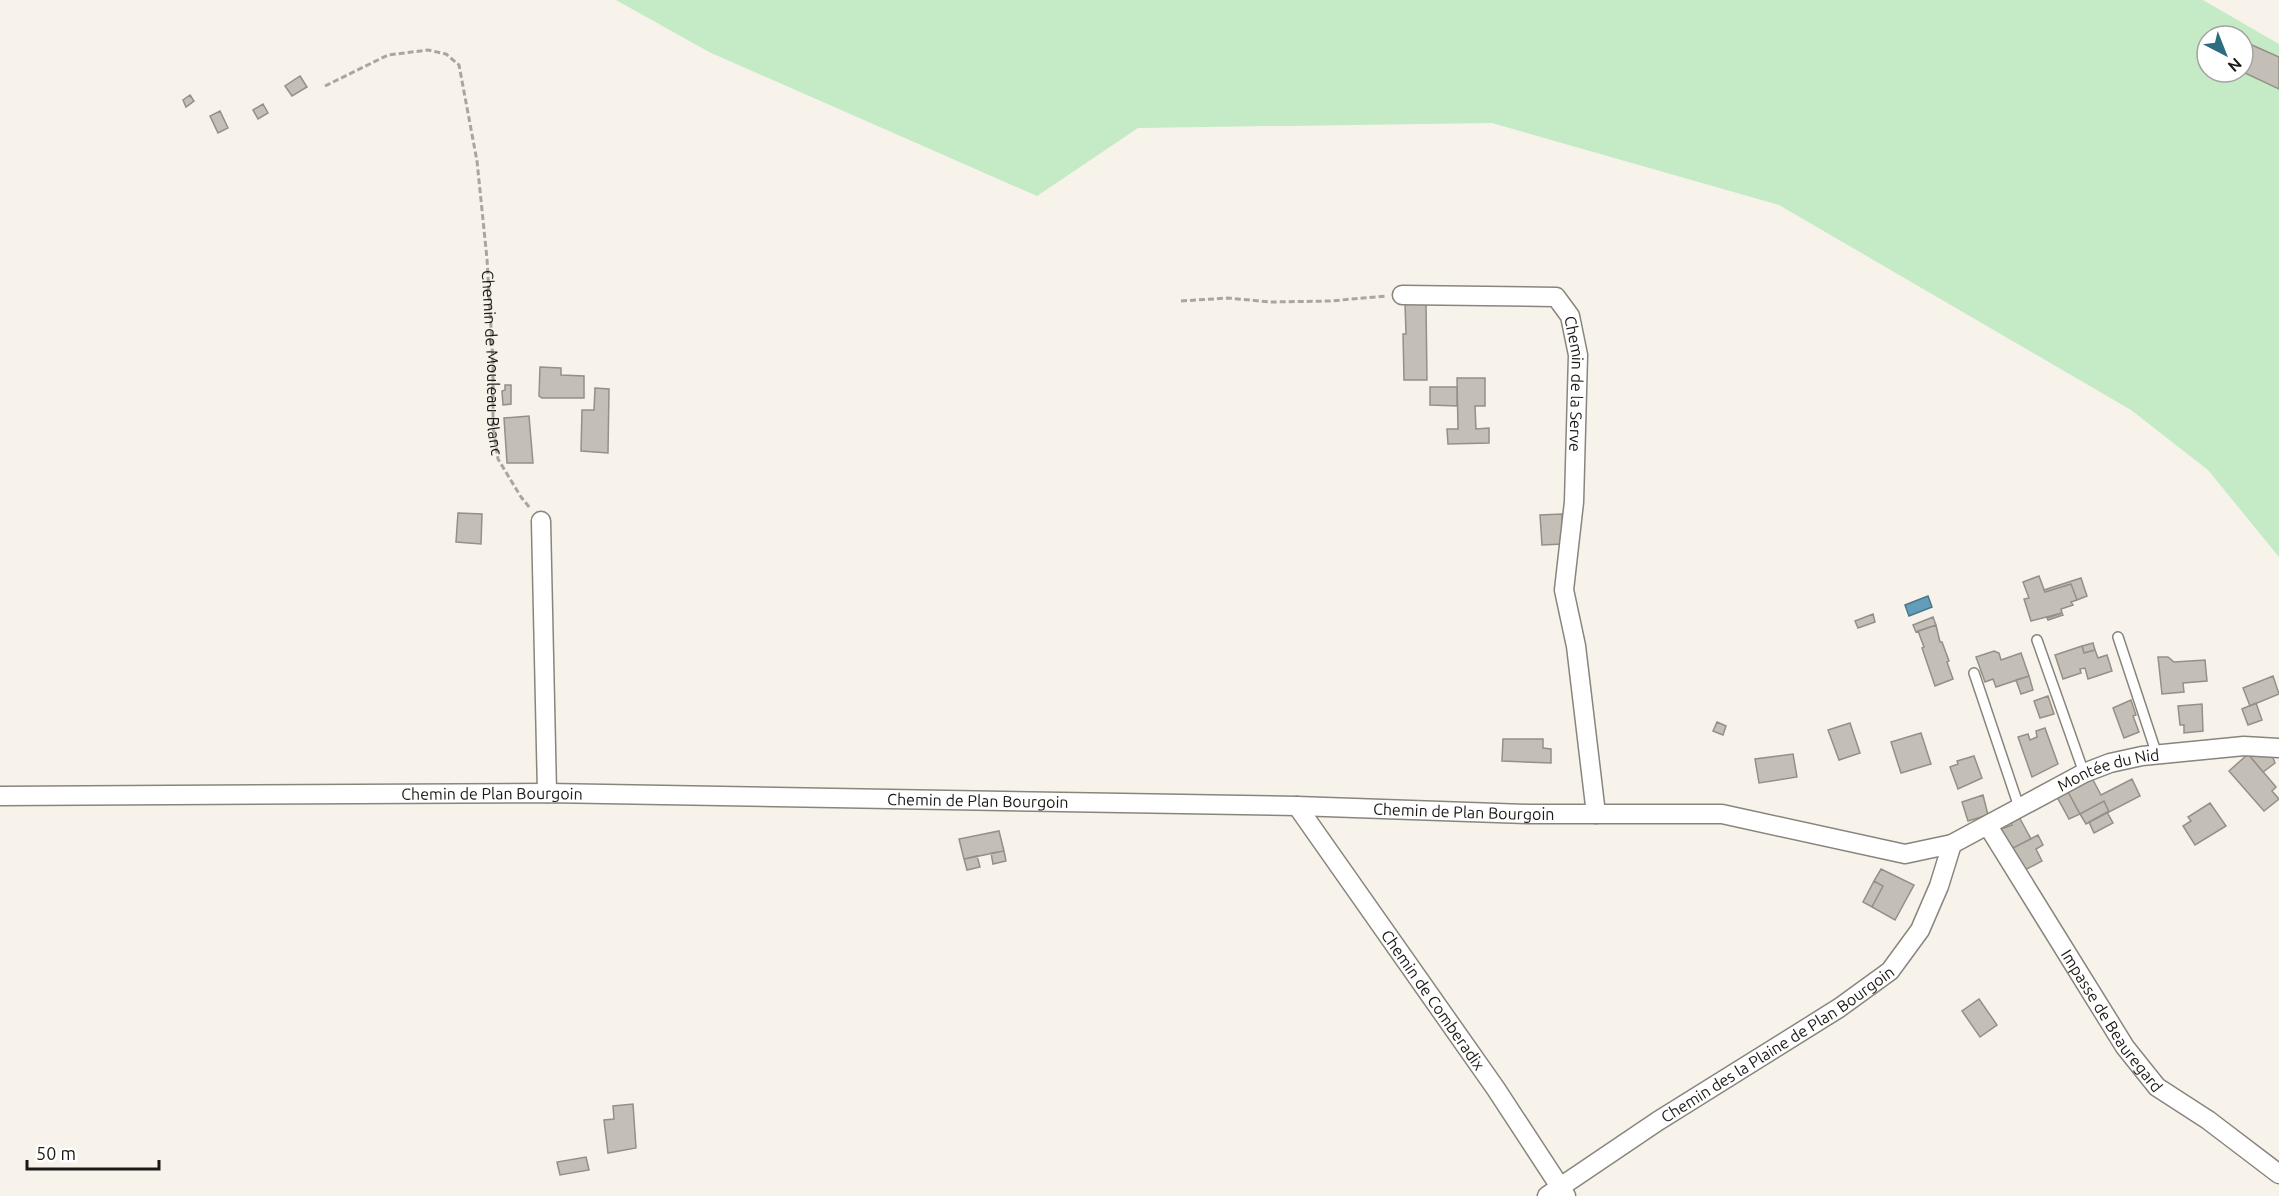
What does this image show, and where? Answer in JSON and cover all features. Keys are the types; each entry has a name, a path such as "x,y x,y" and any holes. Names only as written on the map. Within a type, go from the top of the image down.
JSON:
{"street":[{"name":"Chemin de la Serve","path":"1402,295 1556,297 1570,316 1578,355 1574,502 1564,590 1576,646 1596,814"},
{"path":"541,521 547,793"},
{"name":"Montée du Nid","path":"1952,844 2084,773 2109,763 2157,755 2244,746 2279,747"},
{"name":"Chemin de Plan Bourgoin","path":"0,796 547,793 1297,806 1516,813 1722,814 1905,854 1952,844"},
{"name":"Chemin de Comberadix","path":"1297,806 1496,1089 1558,1193"},
{"name":"Impasse de Beauregard","path":"1988,826 2125,1047 2157,1087 2208,1120 2279,1174"},
{"name":"Chemin des la Plaine de Plan Bourgoin","path":"1558,1193 1658,1121 1839,1008 1890,971 1920,930 1952,844"}],"lane":[{"path":"2118,637 2157,755"},
{"path":"2037,640 2084,773"},
{"path":"1974,673 2019,807"}],"path":[{"name":"Chemin de Mouleau Blanc","path":"325,86 388,55 428,50 446,54 459,65 477,161 494,362 493,426 498,459 520,497 541,521"},
{"path":"1181,301 1228,298 1270,302 1318,301 1402,295"}],"green space":[{"path":"616,0 2203,0 2244,24 2195,24 2195,84 2255,84 2255,30 2279,44 2279,557 2208,470 2131,410 1779,205 1492,123 1138,128 1037,196 709,52"}],"water":[{"path":"1928,596 1932,607 1909,616 1905,605"}],"building":[{"path":"2255,46 2279,57 2279,89 2255,78"},
{"path":"300,76 307,87 292,96 285,86"},
{"path":"190,95 194,101 186,107 183,100"},
{"path":"263,104 268,113 258,119 253,110"},
{"path":"220,111 228,128 218,133 210,116"},
{"path":"1405,303 1426,303 1427,380 1404,380"},
{"path":"540,367 561,368 561,375 584,376 584,398 542,398 539,396"},
{"path":"1457,378 1485,378 1485,406 1475,406 1476,429 1489,428 1489,443 1448,444 1447,429 1458,429"},
{"path":"505,385 511,385 511,404 503,405 502,391 505,390"},
{"path":"1430,387 1457,387 1457,406 1430,405"},
{"path":"595,388 609,389 608,453 581,451 582,410 594,410"},
{"path":"529,416 533,463 507,463 504,418"},
{"path":"458,513 482,514 481,544 456,542"},
{"path":"1562,514 1563,544 1542,545 1540,515"},
{"path":"2039,576 2045,592 2071,584 2077,600 2071,602 2073,605 2061,609 2062,613 2031,621 2024,599 2029,598 2023,582"},
{"path":"2081,578 2087,596 2077,600 2071,584 2045,592 2044,590"},
{"path":"2062,613 2063,615 2048,620 2047,618"},
{"path":"1873,614 1875,622 1858,628 1855,621"},
{"path":"1933,617 1936,625 1916,632 1913,625"},
{"path":"1936,625 1953,679 1935,686 1918,631"},
{"path":"2093,643 2095,650 2084,653 2082,646"},
{"path":"2082,646 2084,653 2095,650 2098,658 2107,655 2112,671 2088,679 2085,668 2080,669 2081,673 2063,679 2055,655"},
{"path":"1994,651 1999,653 2001,660 2021,653 2029,676 1996,687 1993,679 1985,682 1976,657"},
{"path":"2158,657 2168,657 2174,662 2205,660 2207,681 2183,683 2184,692 2162,694"},
{"path":"2029,676 2033,690 2021,694 2016,680"},
{"path":"2273,676 2279,694 2250,706 2243,688"},
{"path":"2048,696 2054,714 2040,718 2034,701"},
{"path":"2131,700 2136,715 2133,716 2139,732 2124,738 2113,708"},
{"path":"2256,703 2262,720 2248,725 2242,709"},
{"path":"2202,704 2203,731 2184,733 2184,725 2180,725 2178,706"},
{"path":"1717,722 1726,726 1723,735 1713,731"},
{"path":"1850,723 1860,753 1839,760 1828,730"},
{"path":"2045,728 2058,764 2032,777 2018,737 2028,734 2030,740 2037,737 2036,731"},
{"path":"1921,733 1931,764 1901,773 1891,742"},
{"path":"1503,739 1543,739 1543,748 1551,749 1551,763 1502,761"},
{"path":"1793,754 1797,777 1759,783 1755,759"},
{"path":"2248,754 2276,787 2272,791 2279,799 2264,811 2229,771"},
{"path":"2248,754 2272,755 2275,763 2263,772"},
{"path":"1974,756 1982,778 1958,789 1950,767 1958,764 1957,761"},
{"path":"2092,778 2101,795 2132,779 2140,796 2109,812 2104,801 2080,814 2067,790"},
{"path":"2067,790 2080,814 2069,819 2056,795"},
{"path":"1983,795 1988,815 1968,821 1962,802"},
{"path":"2104,801 2109,812 2086,824 2080,814"},
{"path":"2210,803 2226,826 2195,845 2183,826 2191,821 2188,817"},
{"path":"2107,812 2113,823 2094,833 2089,822"},
{"path":"2018,815 2031,839 2011,849 2001,829 2012,825 2010,820"},
{"path":"999,831 1004,851 964,859 959,839"},
{"path":"2038,835 2043,845 2036,849 2042,861 2025,870 2011,849"},
{"path":"1004,851 1006,861 993,864 991,853"},
{"path":"977,856 980,867 967,870 964,859"},
{"path":"1881,869 1914,885 1895,920 1872,907 1883,886 1874,881"},
{"path":"1874,881 1883,886 1872,907 1863,902"},
{"path":"1979,999 1997,1025 1980,1037 1962,1011"},
{"path":"633,1104 636,1148 608,1153 604,1120 614,1119 613,1106"},
{"path":"586,1157 589,1170 560,1175 557,1162"}]}
